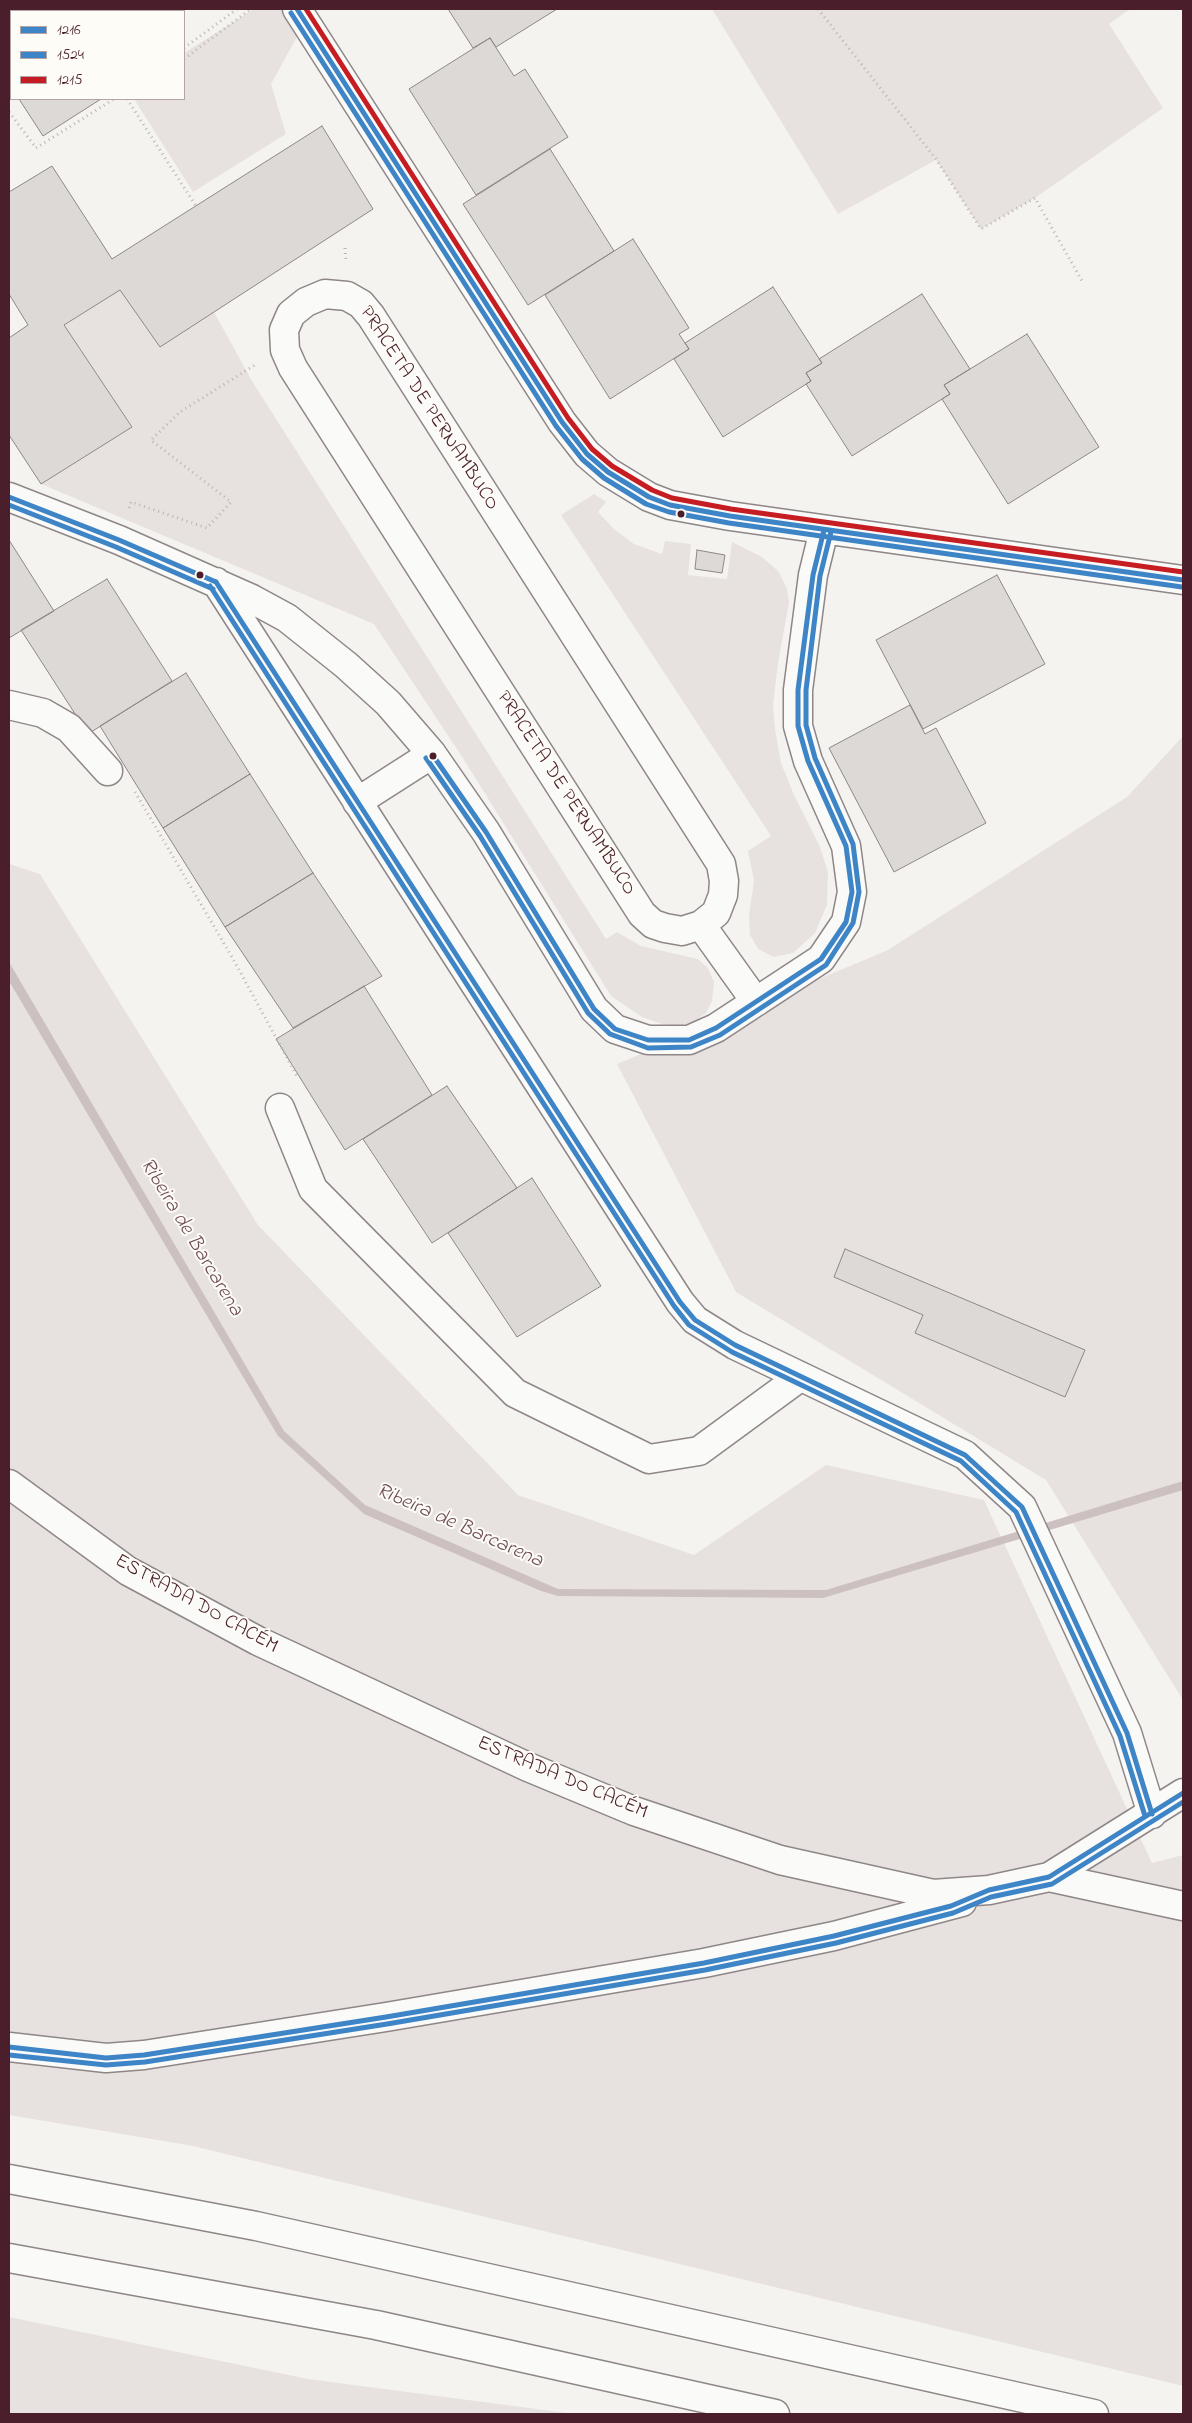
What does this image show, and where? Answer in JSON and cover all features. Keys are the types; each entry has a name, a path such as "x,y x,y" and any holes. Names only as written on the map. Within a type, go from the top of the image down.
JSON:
{"main road":[{"path":"306,11 557,414 587,454 608,472 649,497 670,505 824,530 1183,580"},
{"name":"PRACETA DE PERNAMBUCO","path":"325,294 347,296 361,304 371,316 721,864 724,880 722,895 716,913 701,926 682,931 665,928 654,924 642,914 298,376 285,350 284,330 291,314 306,302 325,294"},
{"path":"9,497 119,540 252,598 287,618 324,648 388,703 432,754 486,832 594,1009 615,1029 648,1040 689,1040 716,1028 821,959 846,922 852,892 846,846 808,761 798,726 798,690 813,576 824,530"},
{"path":"216,582 680,1302 695,1320 710,1331 965,1455 1022,1507 1127,1733 1152,1814"},
{"path":"9,705 43,713 69,728 108,772"},
{"path":"357,802 432,754"},
{"path":"701,926 756,1002"},
{"path":"280,1108 313,1189 515,1393 649,1459 700,1452 800,1376"},
{"name":"ESTRADA DO CACÉM","path":"9,1484 128,1571 258,1641 528,1767 634,1811 780,1860 933,1894 988,1890 1049,1877 1152,1814"},
{"path":"1152,1814 1183,1793"},
{"path":"1152,1814 1183,1805"},
{"path":"1049,1877 1183,1906"},
{"path":"9,2047 106,2058 144,2055 386,2017 695,1964 824,1938 951,1906 988,1890"},
{"path":"9,2179 256,2226 1094,2414"},
{"path":"9,2258 376,2325 775,2414"}],"path":[{"path":"185,47 237,9"},
{"path":"185,58 251,9"},
{"path":"818,9 936,160 981,229 1035,198 1082,281"},
{"path":"9,112 36,148 112,100"},
{"path":"130,100 196,206"},
{"path":"119,540 131,502 207,528 231,502 151,440 180,412 258,363 285,350"},
{"path":"108,772 127,779 232,956 302,1086"}],"shaded area":[{"path":"254,9 292,9 303,26 271,84 286,134 193,192 135,100 185,100 185,52"},
{"path":"712,9 1130,9 1109,24 1163,108 1035,198 981,229 936,160 838,214"},
{"path":"120,290 160,346 214,312 252,381 606,939 617,932 641,946 698,959 708,968 714,982 712,1001 706,1013 695,1021 679,1026 662,1024 642,1017 611,996 461,755 374,624 41,484 132,426 64,325"},
{"path":"594,494 606,502 598,512 615,530 634,544 662,554 665,541 691,544 688,575 727,579 732,542 762,557 779,572 787,589 789,603 778,663 773,706 775,729 781,763 794,795 820,847 828,872 827,905 815,933 793,953 774,957 758,949 750,935 749,915 754,881 748,851 771,836 561,515"},
{"path":"1183,736 1183,1700 1046,1480 736,1292 617,1064 888,950 1127,797"},
{"path":"9,864 40,874 258,1225 518,1495 694,1555 826,1465 984,1500 1152,1863 1183,1855 1183,2386 193,2146 9,2115"},
{"path":"9,962 284,1431 365,1505 558,1589 826,1590 1183,1481 1183,1490 823,1598 558,1596 541,1591 364,1514 278,1436 9,981"},
{"path":"9,2317 308,2379 575,2414 9,2414"}],"building":[{"path":"126,9 126,10 49,10"},
{"path":"448,9 557,9 496,47 490,38 473,48"},
{"path":"10,35 10,84 9,82"},
{"path":"490,38 514,76 525,69 568,137 476,195 409,89"},
{"path":"20,100 99,100 43,136"},
{"path":"322,126 373,209 160,347 120,290 64,325 132,427 41,484 9,435 9,338 28,325 9,294 9,192 52,166 112,259"},
{"path":"550,149 614,251 528,305 463,204"},
{"path":"633,239 689,328 679,334 689,349 610,399 545,295"},
{"path":"773,287 822,363 806,373 811,381 723,437 674,359 689,349 685,343"},
{"path":"922,294 970,369 944,385 950,394 852,456 806,384 811,381 806,373 822,363 819,359"},
{"path":"1027,334 1099,447 1008,504 942,399 950,394 944,385"},
{"path":"9,540 54,611 9,638"},
{"path":"697,550 725,555 722,573 695,569"},
{"path":"997,575 1045,664 923,729 876,640"},
{"path":"107,579 172,681 88,734 21,630"},
{"path":"186,673 250,774 163,828 100,726"},
{"path":"910,705 925,734 936,728 986,823 894,872 829,748"},
{"path":"250,774 313,873 225,927 163,828"},
{"path":"313,873 382,976 293,1028 225,927"},
{"path":"364,986 432,1095 345,1150 276,1039"},
{"path":"447,1086 517,1188 432,1243 363,1139"},
{"path":"532,1178 601,1286 517,1337 448,1233"},
{"path":"845,1249 1085,1350 1065,1397 915,1333 923,1315 834,1277"}],"transit line":[{"name":"1216","path":"297,9 562,422 587,454 608,472 649,497 670,505 730,516 1183,580"},
{"name":"1215","path":"306,9 568,418 592,449 612,466 652,490 672,498 731,509 1183,572"},
{"name":"1524","path":"291,13 556,426 582,459 604,478 646,504 669,512 729,523 1182,587"},
{"name":"1216","path":"9,497 119,540 216,582"},
{"name":"1524","path":"9,505 116,547 213,589"},
{"name":"1216","path":"432,754 486,832 594,1009 615,1029 648,1040 689,1040 716,1028 821,959 846,922 852,892 846,846 808,761 798,726 798,690 813,575 824,530"},
{"name":"1524","path":"426,758 480,836 588,1013 610,1034 648,1048 691,1047 720,1035 826,965 853,923 859,892 853,844 815,758 806,725 806,690 820,576 831,532"},
{"name":"1216","path":"216,582 680,1302 695,1320 735,1345 965,1455 1022,1507 1127,1733 1152,1814"},
{"name":"1524","path":"210,586 674,1306 689,1325 732,1352 961,1461 1016,1512 1120,1736 1145,1816"},
{"name":"1216","path":"9,2047 106,2058 144,2055 386,2017 704,1963 834,1936 951,1906 989,1890 1049,1877 1183,1793"},
{"name":"1524","path":"9,2055 106,2065 145,2062 387,2024 705,1970 836,1943 953,1913 991,1897 1052,1884 1183,1802"}],"water label":[{"name":"Ribeira de Barcarena","path":"190,1238"},
{"name":"Ribeira de Barcarena","path":"459,1527"}]}
